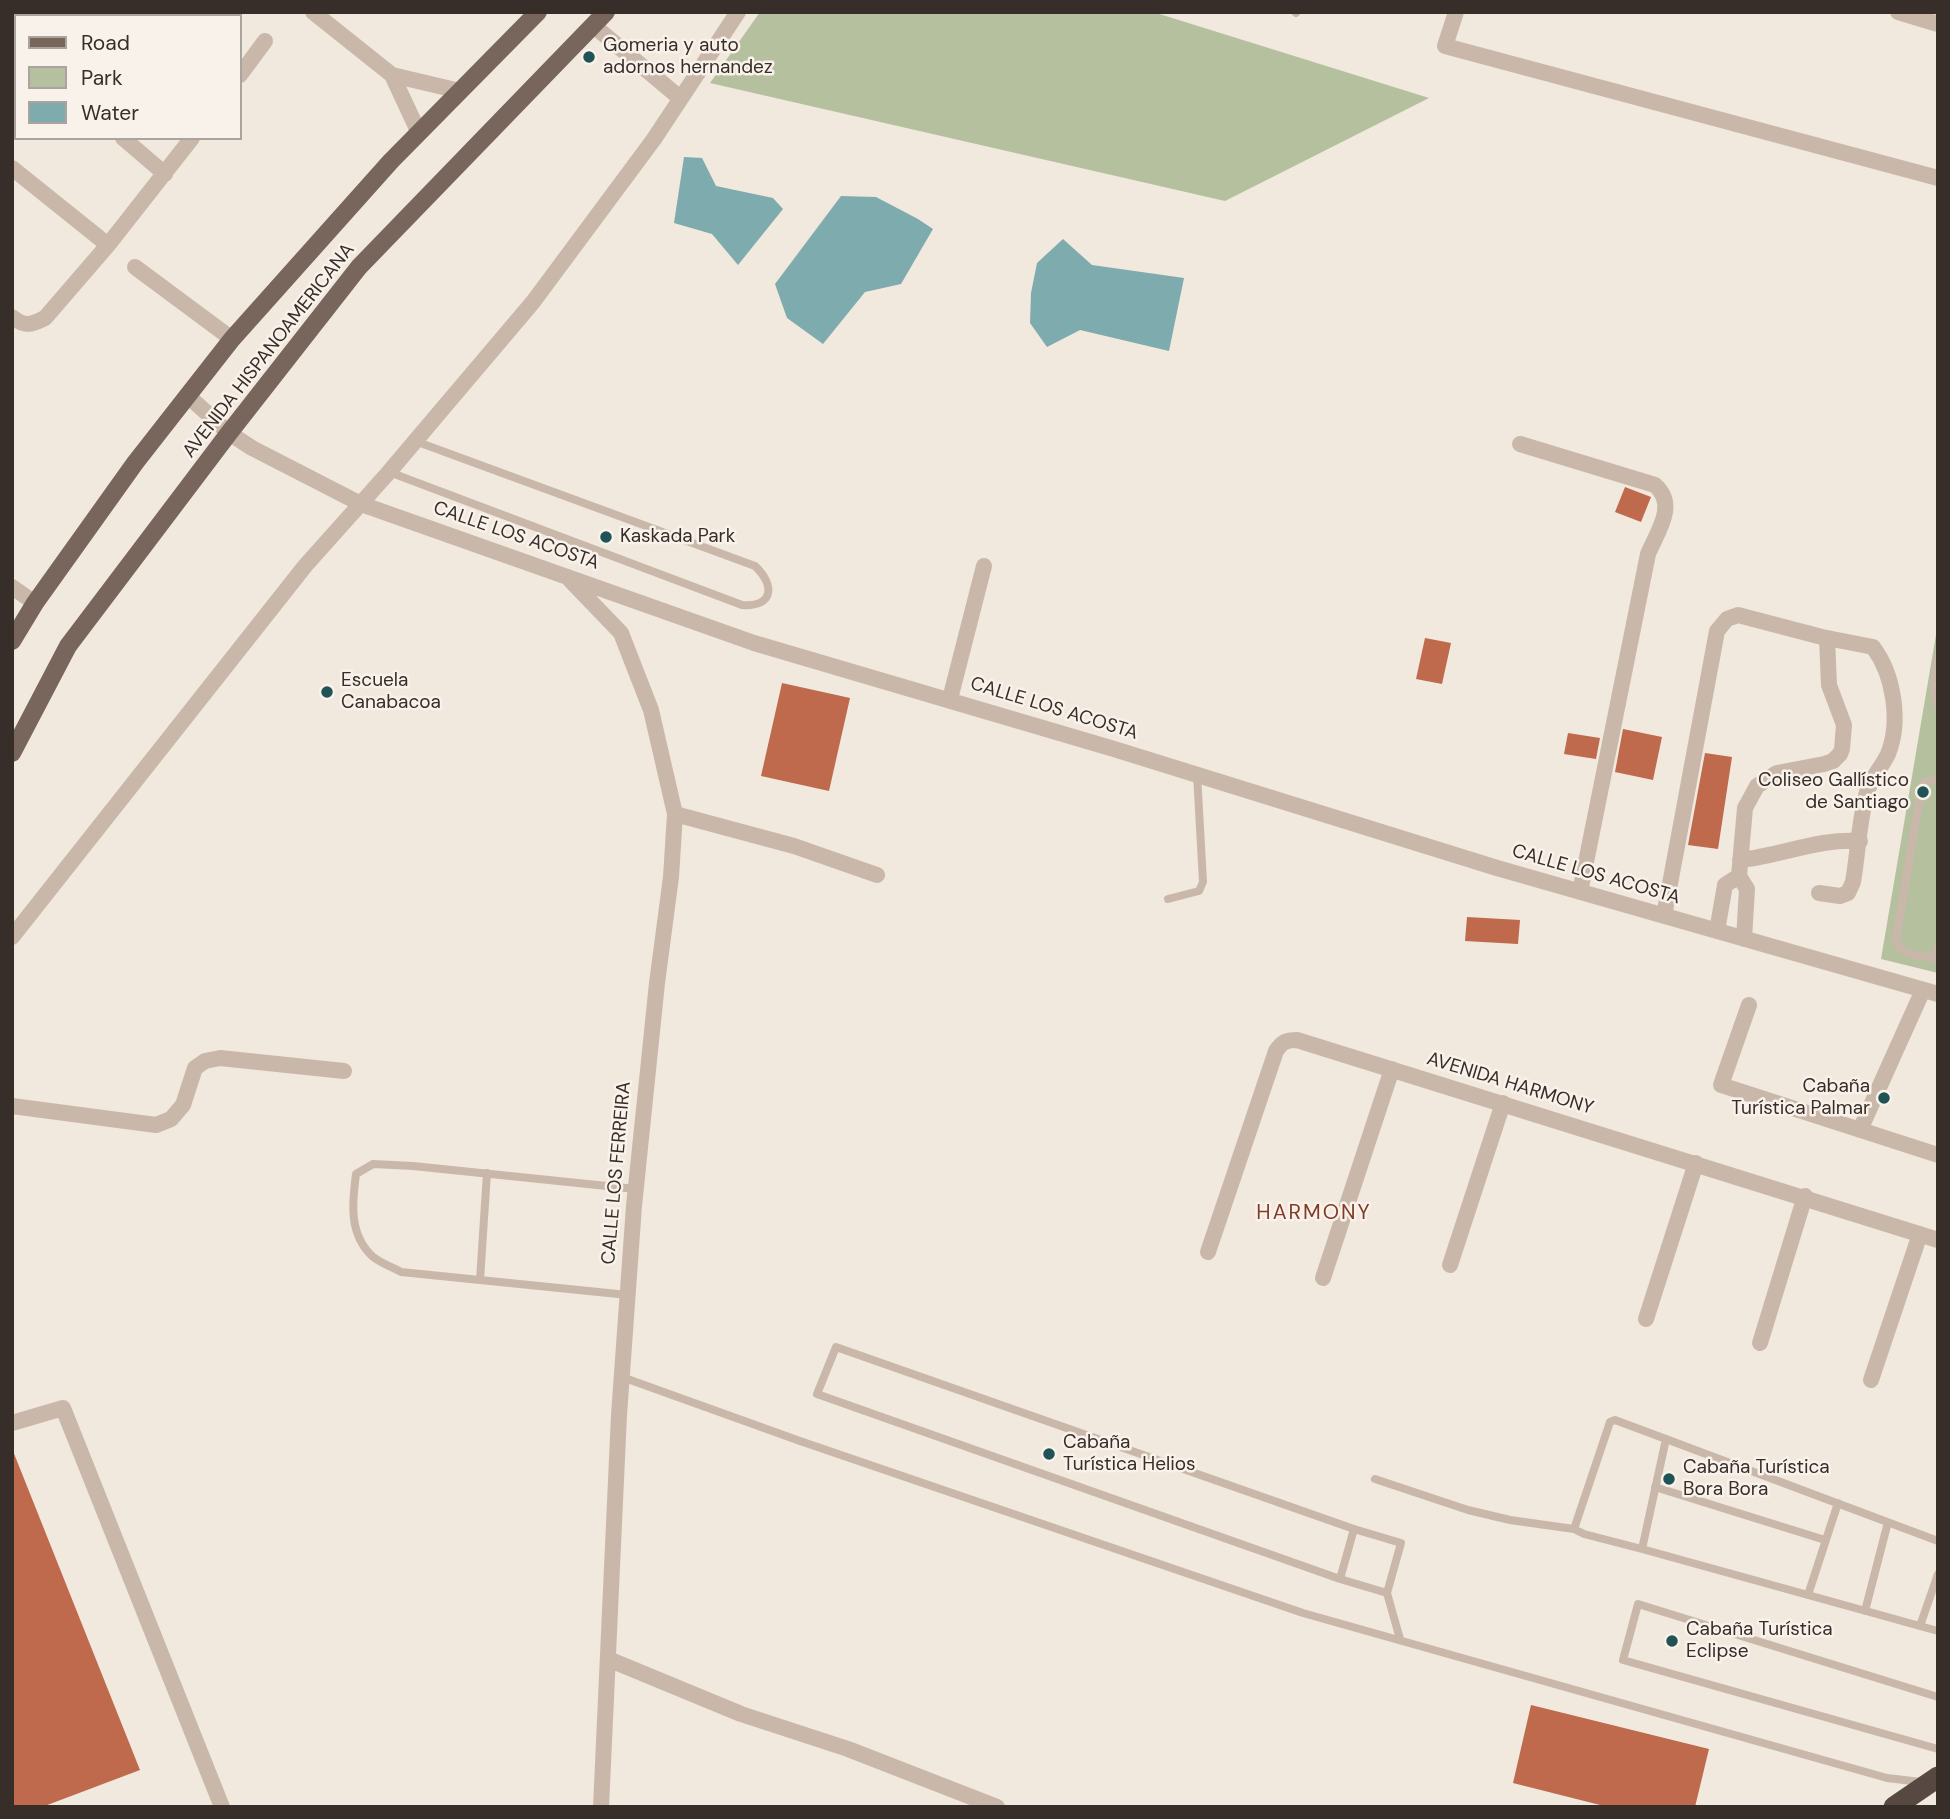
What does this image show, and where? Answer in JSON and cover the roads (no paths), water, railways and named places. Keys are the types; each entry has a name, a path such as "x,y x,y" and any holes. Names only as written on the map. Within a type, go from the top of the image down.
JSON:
{"highway":[{"path":"1894,1807 1933,1780"}],"main road":[{"name":"AVENIDA HISPANOAMERICANA","path":"12,641 35,603 135,463 232,340 300,261 419,133 538,12"},
{"name":"AVENIDA HISPANOAMERICANA","path":"12,753 68,646 359,267 600,19"}],"street":[{"path":"313,12 392,75 460,91"},
{"path":"12,937 305,566 389,472 533,302 654,139 738,12"},
{"path":"1455,12 1445,46 1938,178"},
{"path":"1898,12 1938,24"},
{"path":"600,19 680,98"},
{"path":"242,72 265,41"},
{"path":"392,75 419,133"},
{"path":"125,140 165,174"},
{"path":"12,317 21,324 32,325 45,318 108,245 190,140"},
{"path":"12,168 108,245"},
{"path":"135,267 232,340"},
{"name":"CALLE LOS ACOSTA","path":"188,396 229,433 251,448 361,504 754,643 950,699 1580,892 1930,992"},
{"path":"1520,444 1655,485 1662,491 1666,501 1666,512 1648,554 1580,892"},
{"path":"950,699 984,566"},
{"name":"CALLE LOS FERREIRA","path":"566,576 621,633 651,710 675,814 671,877 657,982 636,1189 628,1295 601,1807"},
{"path":"12,587 35,603"},
{"path":"1664,916 1717,631 1727,619 1738,615 1872,647 1883,661 1895,723 1894,736 1886,758 1867,793 1853,882 1848,893 1840,896 1819,893"},
{"path":"1744,939 1747,889 1739,868 1745,808 1757,786 1777,773 1824,764 1840,754 1844,725 1829,685 1827,638"},
{"path":"675,814 794,846 877,875"},
{"path":"1717,931 1725,885 1739,868 1811,844 1841,840 1860,841"},
{"path":"1860,1130 1930,992"},
{"path":"1749,1005 1721,1085 1938,1155"},
{"name":"AVENIDA HARMONY","path":"1208,1252 1272,1060 1281,1043 1288,1040 1297,1040 1503,1103 1938,1240"},
{"path":"12,1106 156,1125 171,1119 183,1105 195,1068 205,1061 220,1058 344,1071"},
{"path":"1323,1278 1392,1069"},
{"path":"1450,1265 1503,1103"},
{"path":"1646,1319 1696,1163"},
{"path":"1760,1343 1805,1196"},
{"path":"1871,1380 1920,1234"},
{"path":"12,1423 63,1408 222,1807"},
{"path":"608,1659 741,1714 848,1749 996,1807"}],"lane":[{"path":"389,472 742,605 754,606 763,602 769,593 769,584 755,566 415,441"},
{"path":"1938,656 1935,699 1938,706"},
{"path":"1168,899 1199,891 1203,882 1197,774"},
{"path":"1938,778 1924,783 1921,790 1896,939 1897,946 1902,951 1937,958 1938,944"},
{"path":"628,1295 401,1272 373,1257 355,1232 352,1201 356,1174 373,1164 636,1189"},
{"path":"480,1280 487,1173"},
{"path":"1387,1593 1340,1579 817,1394 836,1347 1354,1529 1401,1543 1387,1593 1400,1639"},
{"path":"622,1377 800,1441 1303,1613 1887,1778 1933,1780"},
{"path":"1574,1529 1610,1422 1615,1420 1938,1541"},
{"path":"1642,1549 1666,1439"},
{"path":"1375,1479 1468,1510 1510,1520 1574,1529 1584,1534 1938,1631"},
{"path":"1655,1487 1825,1540"},
{"path":"1808,1595 1838,1503"},
{"path":"1865,1611 1888,1522"},
{"path":"1340,1579 1354,1529"},
{"path":"1920,1626 1938,1574"},
{"path":"1938,1697 1637,1604 1623,1660 1938,1749"}],"water":[{"path":"684,157 702,158 716,186 773,198 783,209 738,265 712,234 674,223"},
{"path":"841,196 876,197 933,229 901,284 865,292 823,344 787,318 775,284"},
{"path":"1063,239 1092,265 1184,278 1169,351 1080,330 1047,347 1030,323 1031,293 1037,263"}],"place":[{"name":"Gomeria y auto adornos hernandez","path":"589,57"},
{"name":"Kaskada Park","path":"606,537"},
{"name":"Escuela Canabacoa","path":"327,692"},
{"name":"Coliseo Gallístico de Santiago","path":"1923,792"},
{"name":"Cabaña Turística Palmar","path":"1884,1098"},
{"name":"Cabaña Turística Helios","path":"1049,1454"},
{"name":"Cabaña Turística Bora Bora","path":"1669,1479"},
{"name":"Cabaña Turística Eclipse","path":"1672,1641"}],"district":[{"name":"HARMONY","path":"1314,1213"}]}
